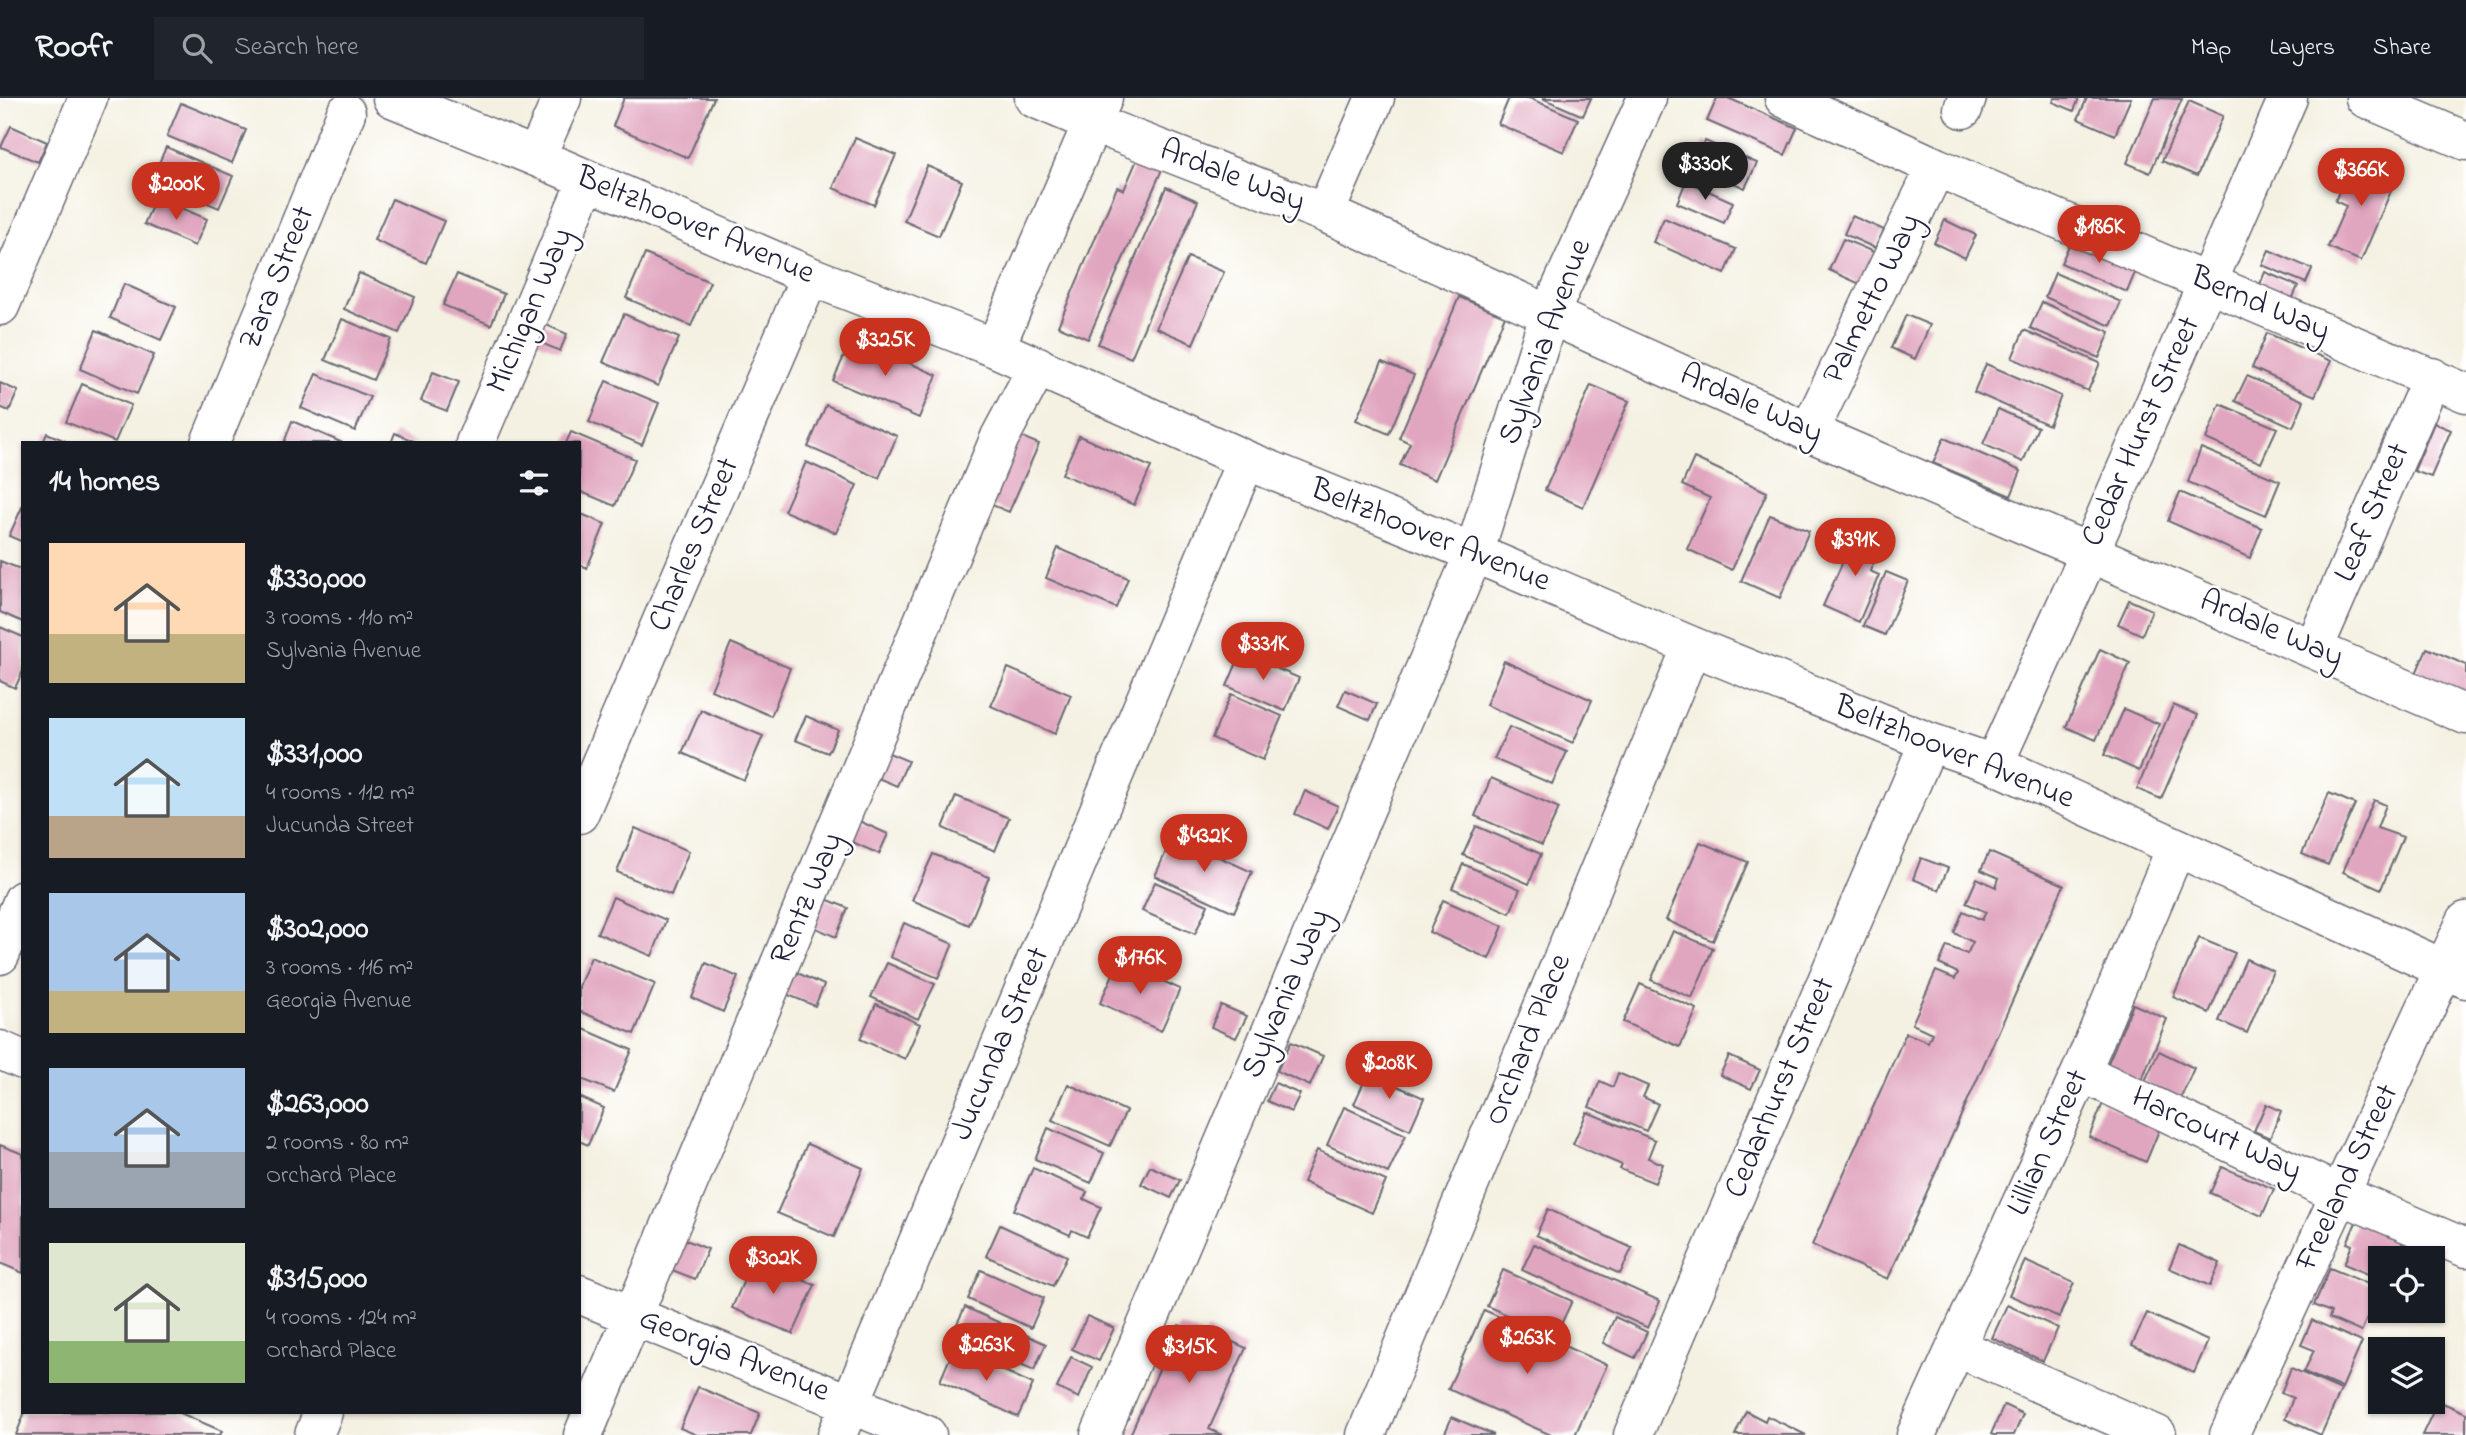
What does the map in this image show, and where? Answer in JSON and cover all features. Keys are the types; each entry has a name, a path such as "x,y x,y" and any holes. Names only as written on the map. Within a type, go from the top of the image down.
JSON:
{"street":[{"path":"0,306 88,98"},
{"name":"Beltzhoover Avenue","path":"393,98 810,276 1038,366 1245,460 1474,553 1692,646 1929,742 1994,764 2455,974"},
{"path":"536,158 562,98"},
{"name":"Ardale Way","path":"1034,98 1098,110 1809,432 2466,715"},
{"path":"1325,213 1374,98"},
{"name":"Sylvania Avenue","path":"1474,553 1549,315 1647,98"},
{"name":"Bernd Way","path":"1784,98 1936,167 2466,393"},
{"name":"Cedar Hurst Street","path":"1994,764 2090,552 2288,98"},
{"path":"2365,98 2466,141"},
{"path":"995,348 1098,110"},
{"name":"Zara Street","path":"211,441 346,113"},
{"name":"Palmetto Way","path":"1809,432 1936,167"},
{"name":"Michigan Way","path":"476,441 587,180"},
{"name":"Charles Street","path":"581,809 810,276"},
{"name":"Rentz Way","path":"583,1435 1000,437 1038,366"},
{"name":"Leaf Street","path":"2314,648 2432,377"},
{"name":"Jucunda Street","path":"844,1419 1245,460"},
{"name":"Sylvania Way","path":"1100,1435 1474,553"},
{"name":"Orchard Place","path":"1366,1435 1692,646"},
{"name":"Cedarhurst Street","path":"1633,1435 1929,742"},
{"name":"Lillian Street","path":"1916,1435 2081,1072 2176,848"},
{"path":"0,955 21,905"},
{"name":"Freeland Street","path":"2229,1435 2341,1195 2455,974 2466,921"},
{"path":"0,1050 21,1059"},
{"name":"Harcourt Way","path":"2081,1072 2341,1195 2466,1248"},
{"name":"Georgia Avenue","path":"581,1295 634,1316 844,1419 927,1435"},
{"path":"1956,1347 2157,1435"},
{"path":"314,1435 322,1414"}],"building":[{"path":"624,98 714,98 688,158 613,126"},
{"path":"1509,98 1529,98 1578,119 1564,152 1498,124"},
{"path":"1542,98 1591,98 1583,116"},
{"path":"1717,98 1728,98 1797,128 1785,155 1707,121"},
{"path":"2055,98 2079,98 2074,111 2053,102"},
{"path":"2087,98 2131,98 2115,135 2078,119"},
{"path":"2155,98 2182,99 2150,173 2127,163"},
{"path":"2189,101 2223,116 2197,176 2162,161"},
{"path":"181,103 246,130 232,163 167,136"},
{"path":"11,126 47,142 38,162 1,147"},
{"path":"855,138 896,155 874,205 833,188"},
{"path":"1705,141 1757,163 1745,188 1694,166"},
{"path":"166,147 233,176 219,208 152,179"},
{"path":"1139,155 1164,165 1088,339 1058,326 1117,187 1124,190"},
{"path":"2353,158 2397,177 2361,261 2328,247 2346,206 2335,201"},
{"path":"927,166 962,181 939,236 904,221"},
{"path":"1686,181 1733,202 1724,223 1677,203"},
{"path":"1166,187 1198,201 1131,358 1098,344"},
{"path":"156,197 207,219 195,246 144,224"},
{"path":"392,199 444,221 426,263 374,240"},
{"path":"1852,216 1884,230 1875,248 1844,234"},
{"path":"1664,218 1736,249 1725,274 1653,242"},
{"path":"1945,220 1976,235 1965,258 1934,243"},
{"path":"1843,239 1876,253 1862,285 1829,270"},
{"path":"2072,239 2137,268 2127,292 2061,263"},
{"path":"2269,250 2312,269 2306,283 2262,265"},
{"path":"645,254 710,282 691,326 626,298"},
{"path":"1188,257 1224,272 1193,344 1156,328"},
{"path":"2265,272 2298,286 2291,302 2259,287"},
{"path":"359,273 415,297 399,333 344,309"},
{"path":"2055,273 2121,302 2111,326 2045,297"},
{"path":"457,274 504,294 491,325 443,305"},
{"path":"124,284 176,307 161,340 110,318"},
{"path":"1459,297 1505,316 1435,480 1400,465 1410,443 1399,438"},
{"path":"2042,302 2110,332 2099,358 2030,328"},
{"path":"624,314 679,338 658,386 603,362"},
{"path":"1906,315 1930,325 1915,359 1891,348"},
{"path":"342,319 391,339 373,380 325,360"},
{"path":"535,320 567,334 560,351 527,337"},
{"path":"96,330 154,355 137,394 80,369"},
{"path":"2024,330 2100,363 2088,391 2012,358"},
{"path":"2267,333 2331,361 2315,396 2252,368"},
{"path":"852,338 937,375 919,418 833,381"},
{"path":"1382,362 1414,375 1389,434 1356,420"},
{"path":"1986,364 2061,396 2049,425 1974,392"},
{"path":"433,372 459,382 447,411 421,401"},
{"path":"316,374 370,397 355,431 301,408"},
{"path":"2247,376 2304,401 2293,427 2235,401"},
{"path":"606,381 659,403 642,445 589,422"},
{"path":"0,383 18,391 9,411 0,407"},
{"path":"82,384 131,405 115,441 66,422"},
{"path":"1591,385 1629,401 1583,507 1545,490"},
{"path":"2220,404 2277,428 2261,463 2206,439"},
{"path":"826,405 897,436 879,478 808,447"},
{"path":"1998,409 2038,427 2023,462 1983,444"},
{"path":"292,421 338,441 285,441"},
{"path":"2434,423 2451,430 2431,477 2414,471"},
{"path":"571,432 635,459 615,506 581,492 581,441 567,441"},
{"path":"1009,432 1039,444 1009,512 980,500"},
{"path":"47,433 65,441 44,441"},
{"path":"395,433 413,441 392,441"},
{"path":"1079,436 1151,467 1134,505 1062,474"},
{"path":"1944,438 2021,471 2011,496 1933,463"},
{"path":"2201,448 2280,481 2266,515 2188,482"},
{"path":"1694,458 1767,492 1732,570 1687,549 1710,498 1682,485"},
{"path":"806,462 857,485 836,533 784,511"},
{"path":"2180,492 2262,528 2250,558 2168,521"},
{"path":"21,509 21,541 9,536"},
{"path":"581,514 605,524 587,568 581,565"},
{"path":"1770,515 1809,531 1780,598 1741,581"},
{"path":"1857,530 1883,542 1870,571 1879,575 1859,622 1823,606"},
{"path":"1058,548 1128,578 1116,608 1046,578"},
{"path":"0,561 21,569 21,621 0,612"},
{"path":"1886,572 1908,581 1885,635 1863,626"},
{"path":"2129,600 2152,610 2142,635 2118,624"},
{"path":"0,627 21,636 21,675 15,688 0,681"},
{"path":"731,643 790,668 771,716 711,690"},
{"path":"2427,648 2466,665 2466,701 2414,678"},
{"path":"2100,649 2130,663 2096,740 2066,727"},
{"path":"1241,653 1299,678 1285,711 1227,686"},
{"path":"1504,661 1592,700 1573,743 1486,705"},
{"path":"1008,668 1071,695 1055,734 991,706"},
{"path":"1345,690 1377,704 1370,720 1338,706"},
{"path":"1231,694 1282,716 1263,760 1212,738"},
{"path":"2173,705 2198,715 2161,799 2137,789"},
{"path":"2124,709 2159,724 2139,771 2104,755"},
{"path":"701,710 763,736 744,780 682,753"},
{"path":"806,716 838,730 828,753 795,740"},
{"path":"1509,727 1567,752 1552,784 1494,759"},
{"path":"884,751 908,761 897,786 873,776"},
{"path":"1491,778 1559,808 1542,845 1475,816"},
{"path":"1305,791 1338,806 1328,829 1295,814"},
{"path":"2329,793 2355,804 2328,865 2302,854"},
{"path":"956,796 1009,818 995,851 943,828"},
{"path":"2374,800 2386,805 2377,828 2403,837 2381,889 2343,872"},
{"path":"859,821 888,834 879,854 850,841"},
{"path":"1476,826 1541,854 1529,884 1463,855"},
{"path":"635,828 689,851 671,895 617,872"},
{"path":"1173,836 1252,872 1234,912 1155,876"},
{"path":"1700,842 1748,862 1713,941 1666,920"},
{"path":"1989,852 2064,885 1888,1279 1812,1245 1906,1033 1928,1042 1932,1033 1912,1024 1936,971 1955,979 1958,973 1939,964 1947,946 1967,954 1973,942 1954,933 1963,911 1982,920 1986,912 1966,903 1977,878 1996,887 1999,878 1981,870"},
{"path":"933,854 989,877 969,925 912,900"},
{"path":"1921,858 1948,868 1939,890 1913,879"},
{"path":"1463,864 1520,889 1510,913 1452,888"},
{"path":"1155,882 1208,905 1195,934 1142,911"},
{"path":"613,897 666,920 652,956 597,933"},
{"path":"821,897 848,908 836,937 809,925"},
{"path":"1443,900 1503,926 1489,959 1429,932"},
{"path":"904,923 953,944 938,978 890,957"},
{"path":"1673,931 1713,948 1692,998 1651,980"},
{"path":"2199,938 2235,953 2209,1013 2173,997"},
{"path":"591,957 655,984 634,1034 581,1012 581,981"},
{"path":"2246,959 2273,971 2247,1033 2219,1021"},
{"path":"1119,961 1180,989 1161,1031 1100,1003"},
{"path":"706,963 738,977 723,1012 692,998"},
{"path":"887,963 935,984 918,1019 871,997"},
{"path":"791,970 824,985 815,1006 781,992"},
{"path":"1640,984 1697,1009 1680,1047 1623,1022"},
{"path":"876,1004 920,1024 905,1059 860,1039"},
{"path":"2133,1004 2167,1019 2141,1082 2106,1068"},
{"path":"1221,1005 1247,1016 1236,1038 1211,1027"},
{"path":"581,1028 632,1050 614,1092 581,1079"},
{"path":"1291,1042 1323,1056 1310,1086 1277,1071"},
{"path":"2159,1051 2194,1068 2180,1100 2144,1083"},
{"path":"1729,1056 1760,1070 1751,1089 1720,1075"},
{"path":"1368,1073 1424,1098 1410,1130 1354,1104"},
{"path":"1618,1073 1648,1086 1643,1097 1658,1104 1646,1131 1589,1107 1600,1081 1613,1087"},
{"path":"1275,1083 1300,1094 1291,1112 1267,1101"},
{"path":"1068,1084 1126,1111 1110,1146 1052,1120"},
{"path":"581,1098 604,1108 588,1145 581,1142"},
{"path":"2103,1103 2160,1128 2146,1162 2089,1137"},
{"path":"2266,1104 2281,1111 2270,1138 2254,1131"},
{"path":"1344,1107 1406,1135 1388,1173 1327,1145"},
{"path":"1587,1112 1655,1140 1648,1158 1663,1164 1655,1183 1620,1169 1622,1165 1573,1144"},
{"path":"1048,1128 1104,1153 1091,1183 1035,1159"},
{"path":"807,1144 863,1168 834,1237 777,1213"},
{"path":"0,1145 21,1153 21,1272 0,1263"},
{"path":"1317,1150 1386,1181 1372,1213 1303,1182"},
{"path":"1150,1166 1180,1180 1171,1198 1141,1184"},
{"path":"2222,1167 2274,1189 2262,1216 2210,1193"},
{"path":"1033,1168 1087,1192 1084,1199 1101,1207 1087,1237 1072,1230 1070,1235 1014,1210"},
{"path":"1548,1209 1632,1248 1620,1274 1536,1235"},
{"path":"2360,1213 2407,1233 2401,1246 2368,1246 2368,1274 2344,1264 2352,1245 2347,1243"},
{"path":"1000,1225 1067,1256 1053,1286 986,1256"},
{"path":"676,1236 708,1249 695,1279 662,1266"},
{"path":"1534,1244 1660,1301 1648,1328 1522,1270"},
{"path":"2179,1245 2220,1263 2210,1286 2169,1268"},
{"path":"753,1259 815,1285 793,1334 732,1308"},
{"path":"2025,1261 2074,1283 2059,1317 2009,1295"},
{"path":"2330,1268 2368,1284 2368,1316 2361,1332 2329,1318 2331,1312 2314,1305"},
{"path":"981,1270 1044,1298 1031,1328 968,1299"},
{"path":"1503,1270 1572,1301 1555,1337 1487,1306"},
{"path":"2007,1305 2058,1328 2043,1361 1992,1338"},
{"path":"965,1307 1046,1344 1034,1370 952,1334"},
{"path":"1484,1310 1607,1365 1575,1435 1551,1435 1448,1389"},
{"path":"2147,1313 2208,1341 2194,1373 2132,1345"},
{"path":"1087,1316 1114,1328 1099,1361 1072,1349"},
{"path":"1615,1317 1647,1332 1635,1358 1603,1343"},
{"path":"2312,1320 2362,1342 2342,1388 2304,1372 2314,1350 2301,1345"},
{"path":"1179,1325 1205,1336 1207,1330 1246,1348 1209,1429 1222,1435 1130,1435"},
{"path":"954,1348 1033,1384 1018,1417 940,1381"},
{"path":"1071,1357 1092,1367 1079,1398 1057,1388"},
{"path":"2291,1368 2341,1390 2321,1435 2285,1419 2293,1398 2281,1393"},
{"path":"698,1387 760,1413 751,1435 697,1435 680,1428"},
{"path":"2445,1404 2466,1413 2466,1435 2422,1435 2432,1414 2445,1414"},
{"path":"2004,1405 2023,1414 2014,1435 1993,1435 1991,1434"},
{"path":"1746,1411 1765,1421 1767,1416 1806,1435 1735,1435"},
{"path":"24,1414 183,1414 222,1431 220,1435 16,1435"},
{"path":"1452,1417 1494,1435 1444,1435"}]}
